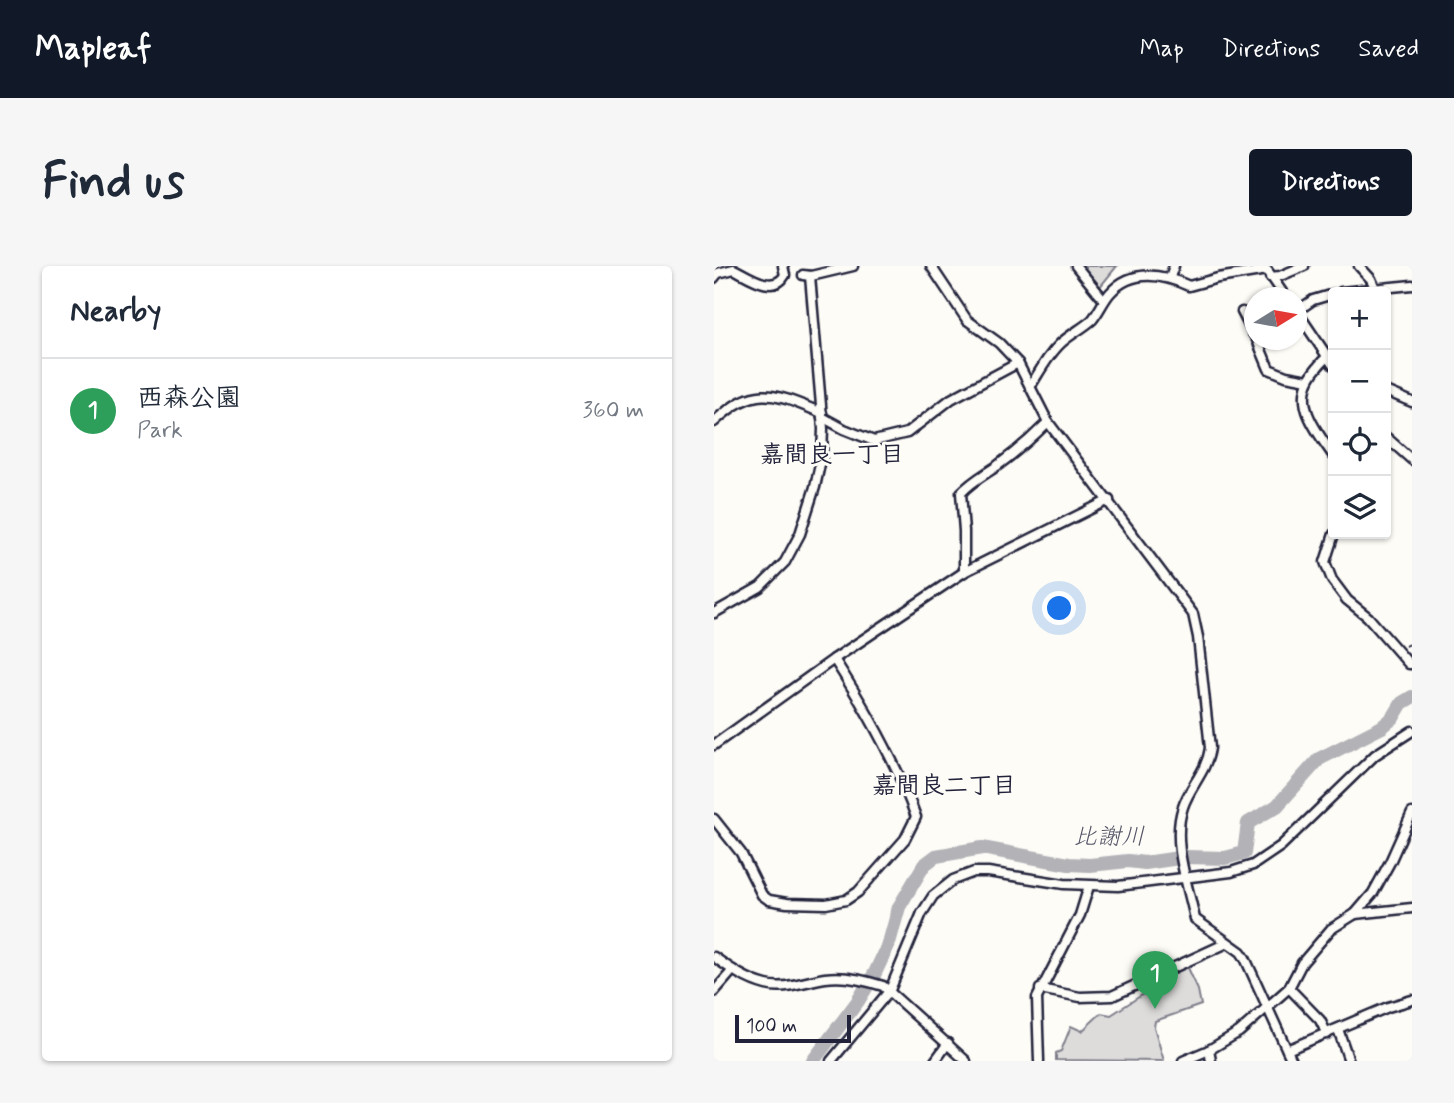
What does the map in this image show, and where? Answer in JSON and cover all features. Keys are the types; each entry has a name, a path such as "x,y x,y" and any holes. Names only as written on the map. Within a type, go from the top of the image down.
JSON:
{"street":[{"path":"714,278 718,273 734,269 759,281 778,283 785,275 783,266"},
{"path":"714,613 760,587 785,562 793,548 816,487 822,455 822,415 806,276 853,266"},
{"path":"931,266 967,320 1009,351 1018,363 1048,422 1184,600 1196,623 1210,748 1209,759 1183,807 1179,834 1195,919 1241,952 1250,965 1292,1061"},
{"path":"1076,266 1104,300"},
{"path":"1170,277 1174,266"},
{"path":"1270,277 1280,276 1304,266"},
{"path":"1359,266 1375,287"},
{"path":"1030,387 1050,355 1092,319 1111,291 1132,277 1170,277 1189,286 1267,270 1278,287"},
{"path":"1387,287 1412,285"},
{"path":"1307,304 1328,296"},
{"path":"1242,312 1244,316"},
{"path":"1307,324 1328,352"},
{"path":"1261,350 1269,369 1286,376 1308,380"},
{"path":"1328,357 1308,380 1304,395 1306,408 1316,432 1328,448"},
{"path":"714,422 743,399 763,395 789,399 844,429 874,441 907,433 951,399 1018,363"},
{"path":"1391,393 1412,402"},
{"path":"964,572 961,493 975,478 1027,443 1048,422"},
{"path":"1391,441 1412,460"},
{"path":"714,745 834,659 964,572 1109,500"},
{"path":"1332,539 1325,562 1332,580 1347,600 1368,617 1409,664 1412,664"},
{"path":"714,819 741,853 762,895 769,900 787,903 825,904 846,900 858,892 905,839 916,817 908,796 862,704 834,659"},
{"path":"831,1061 887,988 922,913 933,897 953,880 974,873 988,872 1064,884 1118,886 1185,873 1231,872 1265,859 1375,755 1412,731"},
{"path":"1183,1061 1209,1050 1239,1032 1269,1009 1289,988 1302,963 1331,929 1354,914 1373,893 1412,813"},
{"path":"1039,1061 1037,998 1080,915 1089,886"},
{"path":"1354,914 1412,908"},
{"path":"1040,989 1080,996 1112,996 1227,943"},
{"path":"714,957 742,976 769,986 794,985 828,977 867,980 887,988 966,1061"},
{"path":"714,992 733,970"},
{"path":"1289,988 1320,1020 1327,1034"},
{"path":"1287,1050 1388,1007 1412,1000"},
{"path":"1338,1029 1349,1061"},
{"path":"935,1061 947,1043"},
{"path":"1209,1050 1211,1061"}],"path":[{"path":"1397,649 1412,643"}],"shaded area":[{"path":"1076,266 1117,266 1095,293"},
{"path":"1186,963 1198,990 1201,1005 1155,1021 1154,1027 1164,1061 1056,1060 1056,1053 1061,1051 1071,1026 1082,1031 1101,1013 1111,1015 1151,989 1146,982"}],"waterway":[{"name":"比謝川","path":"813,1061 858,1001 875,973 889,943 899,907 924,865 936,856 982,848 1069,864 1090,865 1128,861 1145,863 1186,857 1225,858 1244,853 1248,823 1277,806 1319,759 1382,727 1393,718 1402,703 1412,697"}],"place":[{"name":"西森公園","path":"1155,1009"}],"district":[{"name":"嘉間良一丁目","path":"832,455"},
{"name":"嘉間良二丁目","path":"944,786"}]}
